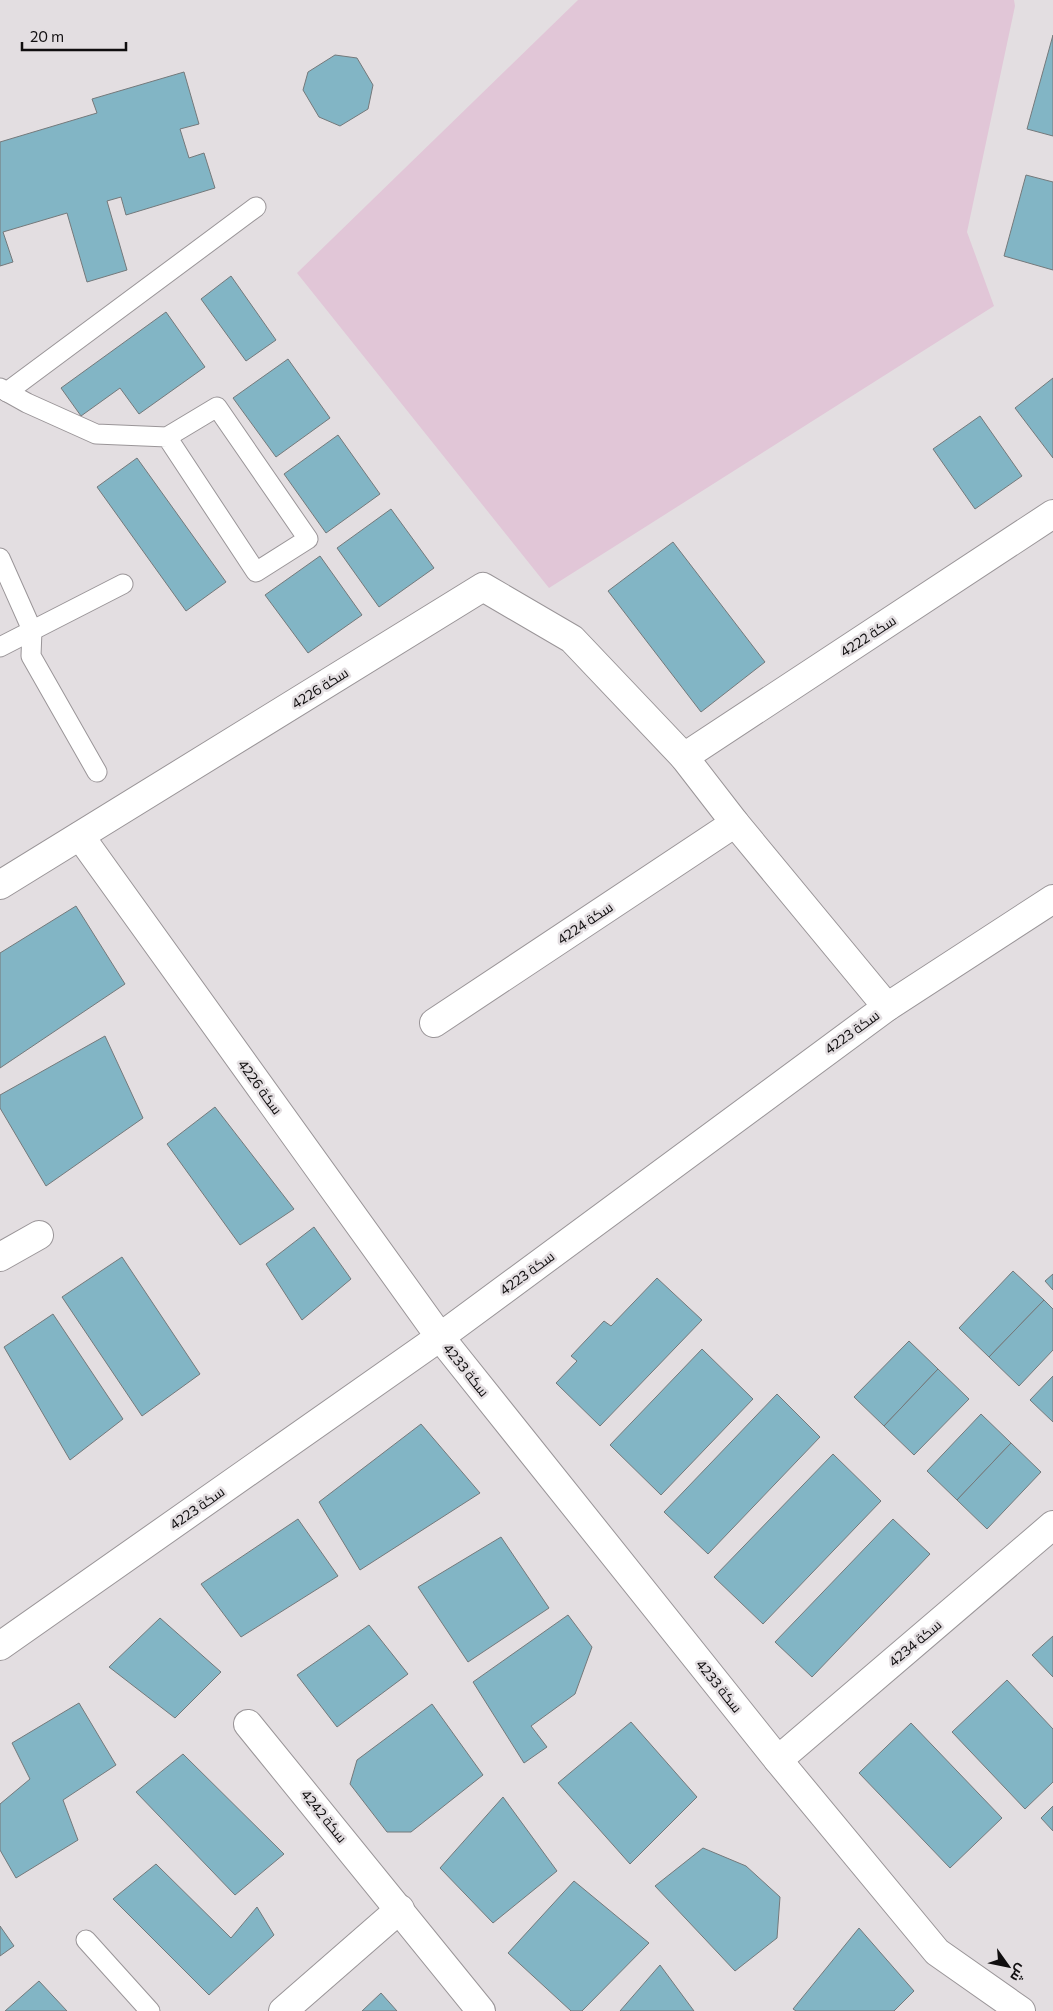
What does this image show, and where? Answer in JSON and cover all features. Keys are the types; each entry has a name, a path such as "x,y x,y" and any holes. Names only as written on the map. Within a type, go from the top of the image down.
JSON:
{"street":[{"name":"سكة 4222","path":"684,757 1053,514"},
{"name":"سكة 4226","path":"0,885 483,587 572,639 684,757"},
{"path":"684,757 887,1007"},
{"name":"سكة 4224","path":"434,1023 736,823"},
{"name":"سكة 4226","path":"80,836 440,1337"},
{"name":"سكة 4223","path":"0,1646 440,1337 887,1007 1053,899"},
{"path":"0,1256 39,1235"},
{"name":"سكة 4233","path":"440,1337 778,1760 937,1952 1020,2011"},
{"name":"سكة 4234","path":"778,1760 1053,1525"},
{"name":"سكة 4242","path":"248,1724 400,1908 481,2011"},
{"path":"283,2011 400,1908"}],"lane":[{"path":"168,437 256,572 308,539 217,407 168,437 96,434 26,404 3,390 256,208"},
{"path":"0,558 32,630 31,656 97,772"},
{"path":"0,646 123,584"},
{"path":"86,1940 150,2011"}],"shaded area":[{"path":"578,0 1014,0 1015,6 967,232 994,306 549,588 297,273"}],"building":[{"path":"1053,35 1053,136 1027,129"},
{"path":"335,55 357,58 373,85 368,109 340,126 319,117 303,90 308,72"},
{"path":"184,72 199,124 180,129 189,158 204,153 215,188 126,215 121,197 107,201 127,270 87,282 67,213 3,232 13,262 0,266 0,142 97,113 92,99"},
{"path":"1026,175 1053,182 1053,270 1004,256"},
{"path":"231,276 276,340 246,361 201,299"},
{"path":"166,312 205,367 139,414 120,388 81,416 61,388"},
{"path":"288,359 330,418 276,457 233,398"},
{"path":"1053,378 1053,458 1015,408"},
{"path":"980,416 1022,476 975,509 933,449"},
{"path":"338,435 380,494 326,533 284,474"},
{"path":"137,458 226,582 186,611 97,487"},
{"path":"391,509 434,568 379,607 337,548"},
{"path":"673,542 765,662 701,712 608,591"},
{"path":"320,556 362,615 308,653 265,595"},
{"path":"76,906 125,984 0,1068 0,953"},
{"path":"105,1036 143,1118 46,1186 0,1108 0,1095"},
{"path":"215,1107 294,1209 240,1245 167,1144"},
{"path":"314,1227 351,1279 302,1320 266,1264"},
{"path":"122,1257 200,1374 142,1416 62,1297"},
{"path":"1013,1271 1044,1300 989,1357 959,1328"},
{"path":"1053,1274 1053,1290 1045,1281"},
{"path":"657,1278 702,1320 600,1426 556,1383 577,1361 571,1356 604,1321 611,1326"},
{"path":"1044,1300 1053,1309 1053,1350 1019,1386 989,1357"},
{"path":"53,1314 123,1419 70,1460 4,1347"},
{"path":"909,1341 938,1369 884,1426 854,1397"},
{"path":"702,1349 753,1399 661,1495 610,1445"},
{"path":"938,1369 969,1399 914,1455 884,1426"},
{"path":"1053,1376 1053,1422 1030,1400"},
{"path":"777,1394 820,1437 708,1554 664,1512"},
{"path":"981,1414 1011,1443 957,1500 927,1471"},
{"path":"421,1424 480,1493 360,1570 319,1502"},
{"path":"1011,1443 1041,1472 987,1529 957,1500"},
{"path":"833,1454 881,1501 763,1624 714,1577"},
{"path":"298,1519 338,1576 241,1637 201,1584"},
{"path":"893,1519 930,1554 812,1677 775,1642"},
{"path":"501,1537 549,1608 468,1662 418,1587"},
{"path":"568,1615 592,1647 575,1694 531,1726 547,1747 524,1763 473,1682"},
{"path":"160,1618 221,1672 175,1718 109,1667"},
{"path":"369,1625 408,1674 337,1727 297,1675"},
{"path":"1053,1636 1053,1677 1032,1655"},
{"path":"1007,1680 1053,1729 1053,1782 1025,1809 952,1732"},
{"path":"79,1703 116,1765 63,1800 78,1840 16,1878 0,1850 0,1804 30,1779 12,1743"},
{"path":"432,1704 483,1775 411,1832 387,1832 350,1784 357,1760"},
{"path":"631,1722 697,1797 630,1864 558,1783"},
{"path":"911,1723 1002,1818 950,1868 859,1773"},
{"path":"183,1754 284,1854 235,1895 136,1792"},
{"path":"503,1797 557,1871 493,1923 440,1868"},
{"path":"1053,1806 1053,1831 1041,1818"},
{"path":"703,1848 746,1866 780,1897 777,1938 735,1971 655,1886"},
{"path":"156,1864 231,1938 257,1907 274,1935 209,1995 113,1899"},
{"path":"574,1881 649,1943 582,2011 571,2011 508,1953"},
{"path":"0,1926 14,1946 0,1956"},
{"path":"859,1928 914,1991 894,2011 796,2011 793,2009"},
{"path":"660,1965 694,2011 620,2011"},
{"path":"39,1981 67,2011 5,2011"},
{"path":"381,1993 397,2011 362,2011"}]}
